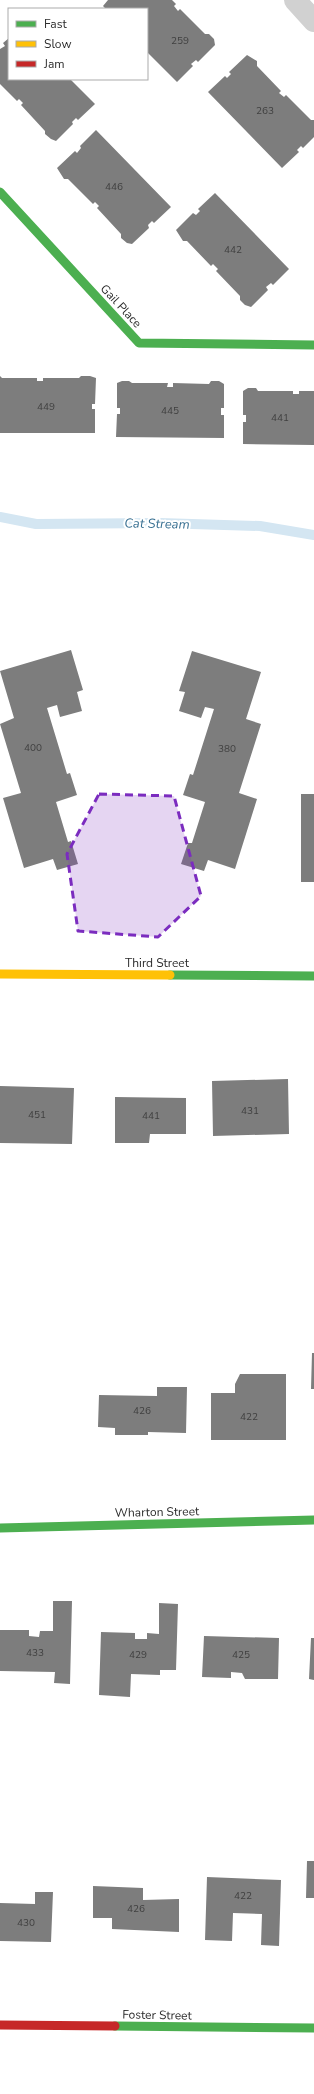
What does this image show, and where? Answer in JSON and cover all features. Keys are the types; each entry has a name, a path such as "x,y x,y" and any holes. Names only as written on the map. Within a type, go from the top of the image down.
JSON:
{"street":[{"path":"295,0 314,21"},
{"name":"Gail Place","path":"0,192 138,343 314,345"},
{"name":"Third Street","path":"0,974 314,976"},
{"name":"Wharton Street","path":"0,1528 314,1520"},
{"name":"Foster Street","path":"0,2025 314,2028"}],"highlighted area":[{"path":"99,794 174,796 201,896 158,937 78,931 67,854"}],"building":[{"path":"108,0 172,0 176,4 174,6 178,11 180,9 205,34 209,34 214,39 215,45 198,62 196,60 191,64 193,66 177,82 148,53 148,8 105,8 103,6"},
{"path":"8,39 8,80 71,80 95,104 78,120 76,118 72,122 73,124 56,141 45,134 45,131 21,105 23,103 19,99 17,101 0,84 0,49 5,46 3,43"},
{"path":"247,55 257,61 257,66 281,91 279,93 284,97 286,95 311,120 314,120 314,137 303,148 301,146 297,150 299,152 282,168 208,92 225,76 227,78 231,74 229,72"},
{"path":"96,130 171,207 154,223 152,221 148,225 149,228 132,244 127,243 121,238 121,234 97,208 99,206 95,202 93,204 68,179 64,179 57,168 75,151 77,153 81,148 80,146"},
{"path":"215,193 289,269 273,285 271,283 266,287 268,290 251,307 245,305 240,300 240,296 216,271 218,269 213,264 211,266 187,241 183,241 176,230 193,213 196,215 200,211 198,209"},
{"path":"0,376 2,378 37,378 37,381 43,381 43,378 79,378 81,376 96,378 95,404 92,404 92,409 95,409 95,433 0,433"},
{"path":"129,381 132,383 168,383 167,387 173,387 173,383 209,384 211,381 219,381 224,384 224,408 221,408 221,415 224,415 224,438 116,437 117,414 120,414 120,408 117,408 117,383"},
{"path":"248,388 256,388 258,391 293,391 293,394 299,394 299,391 314,391 314,445 243,444 243,422 246,422 246,415 243,415 243,391"},
{"path":"71,650 83,690 77,692 82,711 60,717 57,705 47,708 67,774 70,773 77,795 56,802 68,842 71,841 78,864 57,870 53,859 24,868 3,798 21,793 0,724 14,718 0,671"},
{"path":"192,651 261,672 246,719 261,724 239,793 257,799 235,869 208,860 204,871 181,864 188,843 192,843 205,802 183,795 190,774 193,775 214,709 205,707 201,718 179,711 185,692 179,691"},
{"path":"301,794 314,794 314,882 301,882"},
{"path":"288,1079 289,1134 213,1136 212,1081"},
{"path":"0,1086 74,1088 72,1144 0,1143"},
{"path":"115,1097 186,1098 186,1134 150,1134 149,1143 115,1143"},
{"path":"312,1353 314,1353 314,1389 311,1389"},
{"path":"240,1374 286,1374 286,1440 211,1440 211,1393 235,1393 235,1384"},
{"path":"157,1387 187,1387 186,1433 148,1432 148,1435 115,1435 115,1428 98,1427 99,1395 157,1396"},
{"path":"53,1601 72,1601 70,1684 54,1683 55,1672 0,1671 0,1630 29,1630 29,1636 39,1637 40,1631 53,1631"},
{"path":"159,1603 178,1604 176,1670 160,1670 160,1675 131,1674 130,1697 99,1695 101,1632 135,1633 135,1639 147,1639 147,1633 159,1634"},
{"path":"204,1636 279,1638 278,1679 245,1679 242,1673 231,1672 231,1678 202,1677"},
{"path":"311,1638 314,1638 314,1680 309,1679"},
{"path":"307,1861 314,1861 314,1898 306,1898"},
{"path":"207,1877 281,1880 279,1946 261,1945 262,1914 233,1913 232,1941 205,1940"},
{"path":"93,1886 143,1888 143,1900 179,1899 179,1932 112,1929 112,1918 93,1918"},
{"path":"35,1892 53,1892 51,1942 0,1941 0,1903 35,1904"}],"waterway":[{"name":"Cat Stream","path":"0,517 36,524 160,523 260,526 314,535"}],"traffic: fast":[{"path":"0,192 139,343 314,345"},
{"path":"170,975 314,976"},
{"path":"0,1528 314,1520"},
{"path":"115,2026 314,2028"}],"traffic: slow":[{"path":"0,974 170,975"}],"traffic: jam":[{"path":"0,2025 115,2026"}]}
